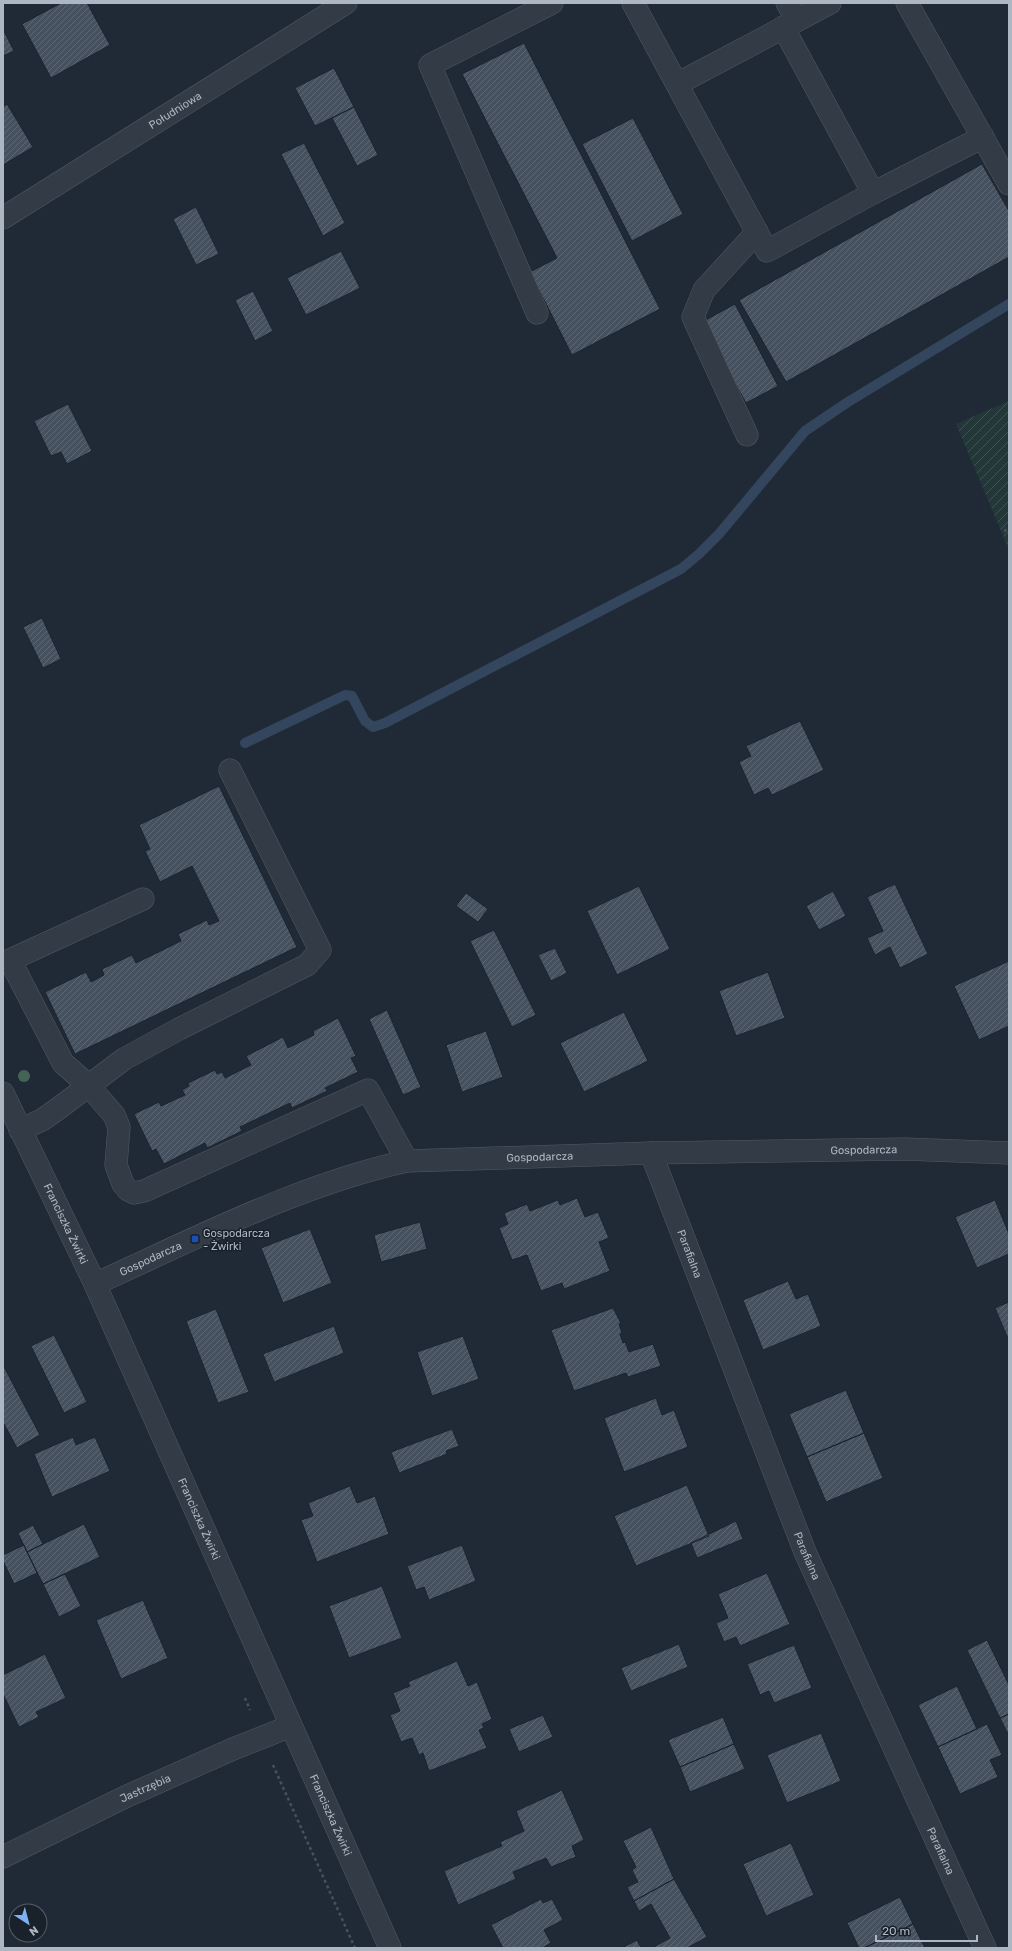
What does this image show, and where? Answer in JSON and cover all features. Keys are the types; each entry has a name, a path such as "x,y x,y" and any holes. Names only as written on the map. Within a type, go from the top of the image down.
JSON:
{"street":[{"name":"Południowa","path":"3,218 346,3"},
{"path":"537,313 430,65 552,3"},
{"path":"633,3 767,250 873,193 983,137"},
{"path":"676,84 789,16 830,3"},
{"path":"907,3 1009,184"},
{"path":"789,16 873,193"},
{"path":"747,435 693,317 704,290 757,232"},
{"path":"20,1130 42,1120 114,1065 149,1045 307,965 320,950 230,770"},
{"path":"143,899 10,960 63,1063 88,1085 114,1115 119,1127 116,1154 118,1175 128,1190 134,1193 144,1191 368,1090 408,1160"},
{"name":"Franciszka Żwirki","path":"5,1102 95,1284 390,1948"},
{"name":"Gospodarcza","path":"95,1284 312,1188 371,1169 408,1160 651,1153 905,1149 1009,1153"},
{"name":"Parafialna","path":"651,1153 805,1552 985,1948"},
{"name":"Jastrzębia","path":"3,1857 125,1797 233,1749 291,1726"}],"path":[{"path":"1004,531 1009,529"}],"green space":[{"path":"1009,401 1009,550 956,424"}],"building":[{"path":"61,3 87,3 110,45 51,78 22,24"},
{"path":"4,31 14,51 3,56 3,32"},
{"path":"524,43 660,309 572,355 530,272 557,258 462,74"},
{"path":"334,68 354,107 315,126 295,88"},
{"path":"7,104 33,147 3,165 3,107"},
{"path":"354,107 378,155 357,166 332,118"},
{"path":"633,118 683,214 632,241 582,144"},
{"path":"304,143 345,223 323,236 281,154"},
{"path":"982,164 1009,211 1009,257 786,382 739,300"},
{"path":"196,207 219,254 196,265 173,219"},
{"path":"341,251 360,288 306,315 287,278"},
{"path":"253,291 273,331 255,341 235,300"},
{"path":"735,304 778,386 746,403 702,322"},
{"path":"68,404 92,451 67,464 61,452 51,456 34,421"},
{"path":"42,618 61,659 43,668 23,627"},
{"path":"800,721 824,770 772,795 768,788 754,795 739,762 751,756 746,746"},
{"path":"219,786 297,947 75,1054 45,992 86,972 91,982 104,975 102,969 132,955 136,963 181,941 178,934 207,920 209,925 219,921 192,866 160,882 145,851 150,849 139,825"},
{"path":"895,884 928,954 900,968 890,947 875,955 867,938 883,931 867,897"},
{"path":"639,886 670,949 617,975 587,911"},
{"path":"833,891 846,916 819,930 806,906"},
{"path":"466,893 488,909 478,922 456,906"},
{"path":"494,930 536,1015 512,1027 470,941"},
{"path":"555,948 567,973 551,981 538,955"},
{"path":"1009,961 1009,1026 979,1040 954,986"},
{"path":"768,972 785,1018 736,1036 719,991"},
{"path":"387,1010 421,1087 403,1095 369,1019"},
{"path":"624,1012 648,1061 584,1092 560,1043"},
{"path":"338,1018 356,1056 351,1058 358,1072 325,1088 327,1091 292,1108 290,1103 240,1127 242,1131 207,1148 205,1143 164,1164 156,1149 152,1151 134,1114 159,1102 161,1106 185,1095 182,1090 189,1086 188,1083 215,1070 217,1074 222,1072 225,1078 251,1065 246,1056 283,1037 288,1048 314,1035 313,1031"},
{"path":"486,1031 503,1077 462,1092 446,1045"},
{"path":"577,1198 585,1217 598,1212 609,1238 599,1242 610,1271 564,1289 562,1283 541,1291 527,1255 512,1260 499,1228 508,1224 504,1213 527,1204 530,1211 558,1200 560,1205"},
{"path":"995,1200 1009,1234 1009,1254 977,1268 955,1217"},
{"path":"420,1222 427,1249 381,1262 374,1235"},
{"path":"310,1229 332,1283 283,1303 261,1248"},
{"path":"788,1281 796,1299 808,1294 821,1326 763,1350 743,1300"},
{"path":"1009,1302 1009,1341 995,1308"},
{"path":"613,1308 621,1323 619,1324 622,1333 620,1334 623,1343 625,1342 629,1352 653,1344 661,1366 628,1377 626,1373 574,1391 551,1330"},
{"path":"216,1309 249,1392 218,1403 186,1321"},
{"path":"334,1326 344,1353 274,1382 263,1354"},
{"path":"54,1335 87,1402 64,1413 31,1346"},
{"path":"463,1336 479,1379 432,1396 417,1352"},
{"path":"3,1365 40,1435 17,1448 3,1422"},
{"path":"846,1390 864,1433 807,1457 789,1414"},
{"path":"656,1398 662,1415 674,1410 688,1447 624,1472 604,1418"},
{"path":"452,1429 459,1446 446,1451 447,1454 399,1473 391,1452"},
{"path":"864,1433 883,1478 826,1502 807,1457"},
{"path":"73,1437 76,1445 95,1437 110,1471 52,1497 34,1454"},
{"path":"687,1485 709,1536 636,1566 614,1516"},
{"path":"350,1486 357,1503 375,1496 389,1534 317,1562 301,1520 313,1516 308,1503"},
{"path":"736,1521 743,1539 697,1558 691,1543"},
{"path":"84,1524 100,1557 43,1584 27,1552"},
{"path":"33,1525 43,1544 27,1552 18,1533"},
{"path":"24,1545 37,1573 14,1584 3,1561 3,1555"},
{"path":"462,1545 476,1581 429,1600 424,1587 416,1590 407,1566"},
{"path":"767,1573 790,1624 740,1646 736,1637 724,1642 716,1623 728,1618 718,1594"},
{"path":"65,1574 81,1606 59,1617 43,1584"},
{"path":"382,1586 402,1638 349,1658 329,1606"},
{"path":"143,1600 168,1658 121,1679 96,1620"},
{"path":"987,1640 1009,1685 1009,1714 1000,1718 967,1650"},
{"path":"679,1644 688,1667 631,1691 621,1668"},
{"path":"794,1645 812,1688 774,1703 769,1691 760,1695 747,1664"},
{"path":"45,1654 66,1698 36,1712 39,1717 19,1727 3,1694 3,1675"},
{"path":"457,1661 468,1686 477,1682 492,1719 482,1724 484,1728 479,1730 487,1748 429,1771 423,1753 419,1755 412,1738 401,1742 390,1715 400,1711 393,1693 410,1686 408,1682"},
{"path":"957,1686 977,1729 938,1747 918,1705"},
{"path":"1009,1714 1009,1736 1000,1718"},
{"path":"543,1715 553,1737 519,1752 509,1729"},
{"path":"723,1717 734,1744 680,1767 668,1740"},
{"path":"987,1724 1002,1755 990,1760 998,1777 960,1794 938,1747"},
{"path":"821,1733 841,1781 787,1803 767,1755"},
{"path":"734,1744 745,1769 690,1792 680,1767"},
{"path":"562,1790 584,1840 572,1846 576,1857 551,1867 546,1858 513,1872 516,1879 458,1905 444,1871 502,1846 500,1842 524,1831 516,1811"},
{"path":"651,1827 674,1879 634,1901 627,1887 638,1882 632,1870 636,1867 623,1841"},
{"path":"791,1843 814,1895 766,1916 743,1864"},
{"path":"674,1879 707,1937 687,1948 652,1948 670,1938 651,1904 639,1911 634,1901"},
{"path":"900,1897 913,1924 864,1948 859,1948 847,1923"},
{"path":"541,1899 543,1903 552,1899 563,1920 544,1930 551,1943 542,1948 503,1948 491,1925"},
{"path":"913,1924 925,1948 864,1948"},
{"path":"637,1940 641,1948 622,1948"}],"waterway":[{"path":"245,743 345,695 352,696 365,721 373,727 385,723 681,569 719,534 805,431 848,402 1009,304"}],"place":[{"name":"Gospodarcza - Żwirki","path":"195,1239"}]}
